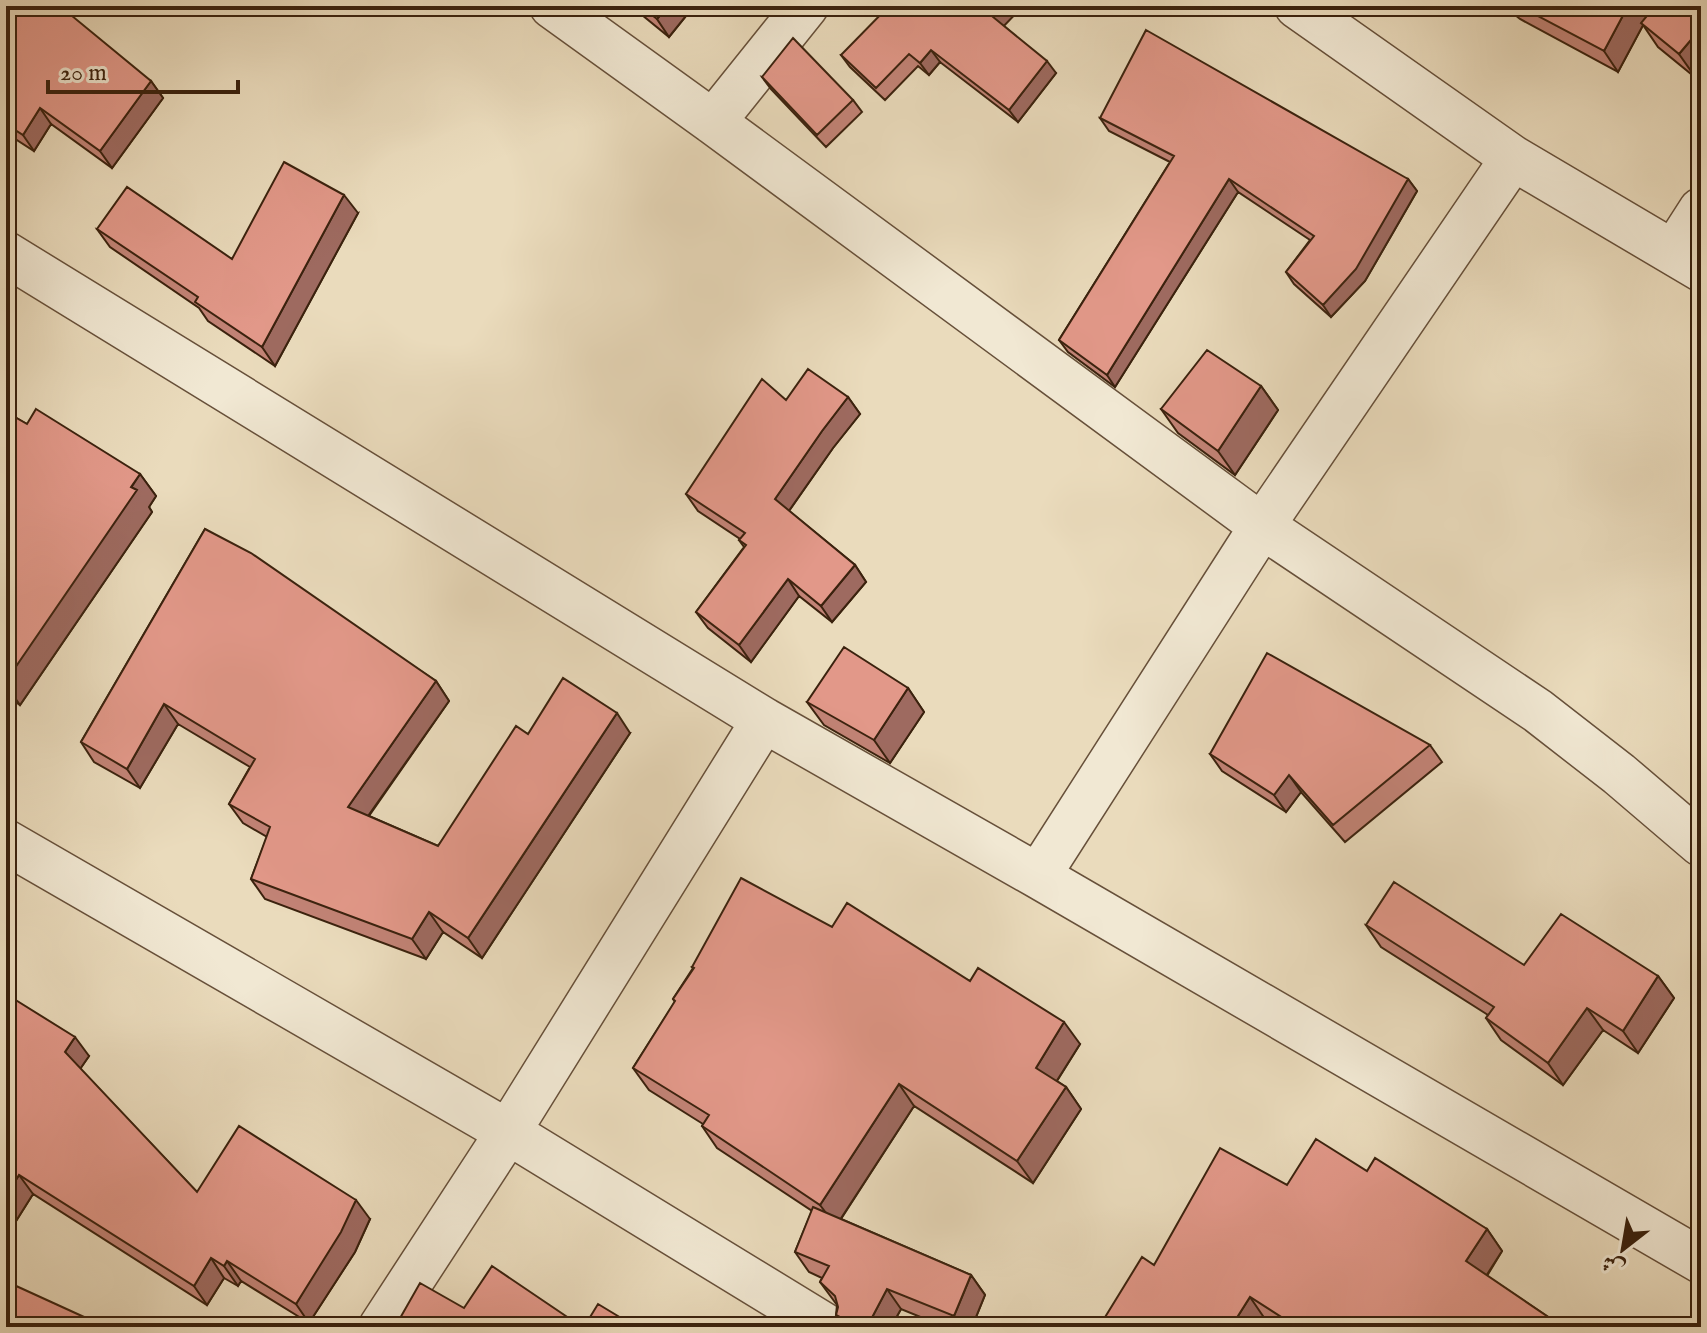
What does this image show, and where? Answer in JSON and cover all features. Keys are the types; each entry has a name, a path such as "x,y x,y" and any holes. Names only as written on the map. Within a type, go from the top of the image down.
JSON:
{"street":[{"path":"552,6 1262,526 1538,711 1701,844"},
{"path":"713,122 806,6"},
{"path":"1297,6 1513,158 1688,261 1701,210"},
{"path":"1038,876 1262,526 1513,158"},
{"path":"6,254 764,720 1701,1261"},
{"path":"381,1327 508,1132 764,720"},
{"path":"6,842 508,1132 827,1327"}],"building":[{"path":"6,6 60,6 151,81 100,151 40,108 23,135 6,124"},
{"path":"640,6 668,6 657,19"},
{"path":"889,6 1003,6 993,17 1047,61 1009,110 931,50 920,63 909,54 876,88 841,55"},
{"path":"1519,6 1628,6 1604,51"},
{"path":"1655,6 1701,6 1701,28 1679,54 1641,23"},
{"path":"1146,30 1408,179 1356,269 1323,305 1286,272 1314,236 1229,179 1107,375 1059,340 1174,156 1100,118"},
{"path":"793,38 853,100 817,135 762,77"},
{"path":"284,162 344,195 262,347 195,302 198,297 97,229 127,187 232,259"},
{"path":"1207,350 1261,386 1218,451 1161,409"},
{"path":"808,369 848,397 775,499 855,565 821,606 788,579 739,645 696,612 746,545 739,540 745,533 686,494 762,379 786,400"},
{"path":"36,409 140,474 131,487 137,490 6,681 6,412 27,424"},
{"path":"205,529 251,553 436,681 348,807 438,846 516,726 528,734 563,678 617,713 468,938 429,912 412,939 251,879 270,827 229,804 255,759 164,704 127,769 81,742"},
{"path":"844,647 908,688 874,740 807,702"},
{"path":"1267,653 1430,745 1333,825 1289,775 1274,795 1210,754"},
{"path":"741,878 832,927 847,903 970,981 978,968 1064,1022 1036,1068 1066,1087 1017,1161 899,1084 820,1205 702,1126 709,1115 633,1068 694,968"},
{"path":"1394,882 1524,965 1561,914 1658,976 1623,1031 1587,1008 1548,1063 1486,1018 1494,1007 1366,925"},
{"path":"6,994 75,1037 65,1052 197,1192 239,1126 356,1200 341,1232 296,1304 227,1261 224,1266 211,1258 194,1286 19,1175 6,1196"},
{"path":"1316,1139 1367,1171 1375,1158 1487,1229 1466,1261 1563,1327 1297,1327 1250,1297 1231,1327 1099,1327 1142,1257 1154,1265 1220,1148 1287,1185"},
{"path":"1701,1162 1701,1182 1692,1177"},
{"path":"813,1207 971,1275 954,1316 887,1289 867,1327 858,1327 836,1315 838,1307 835,1296 820,1282 829,1266 795,1252"},
{"path":"492,1266 582,1327 395,1327 420,1283 464,1308"},
{"path":"14,1285 106,1327 6,1327 6,1301"},
{"path":"598,1304 636,1327 584,1327"}]}
